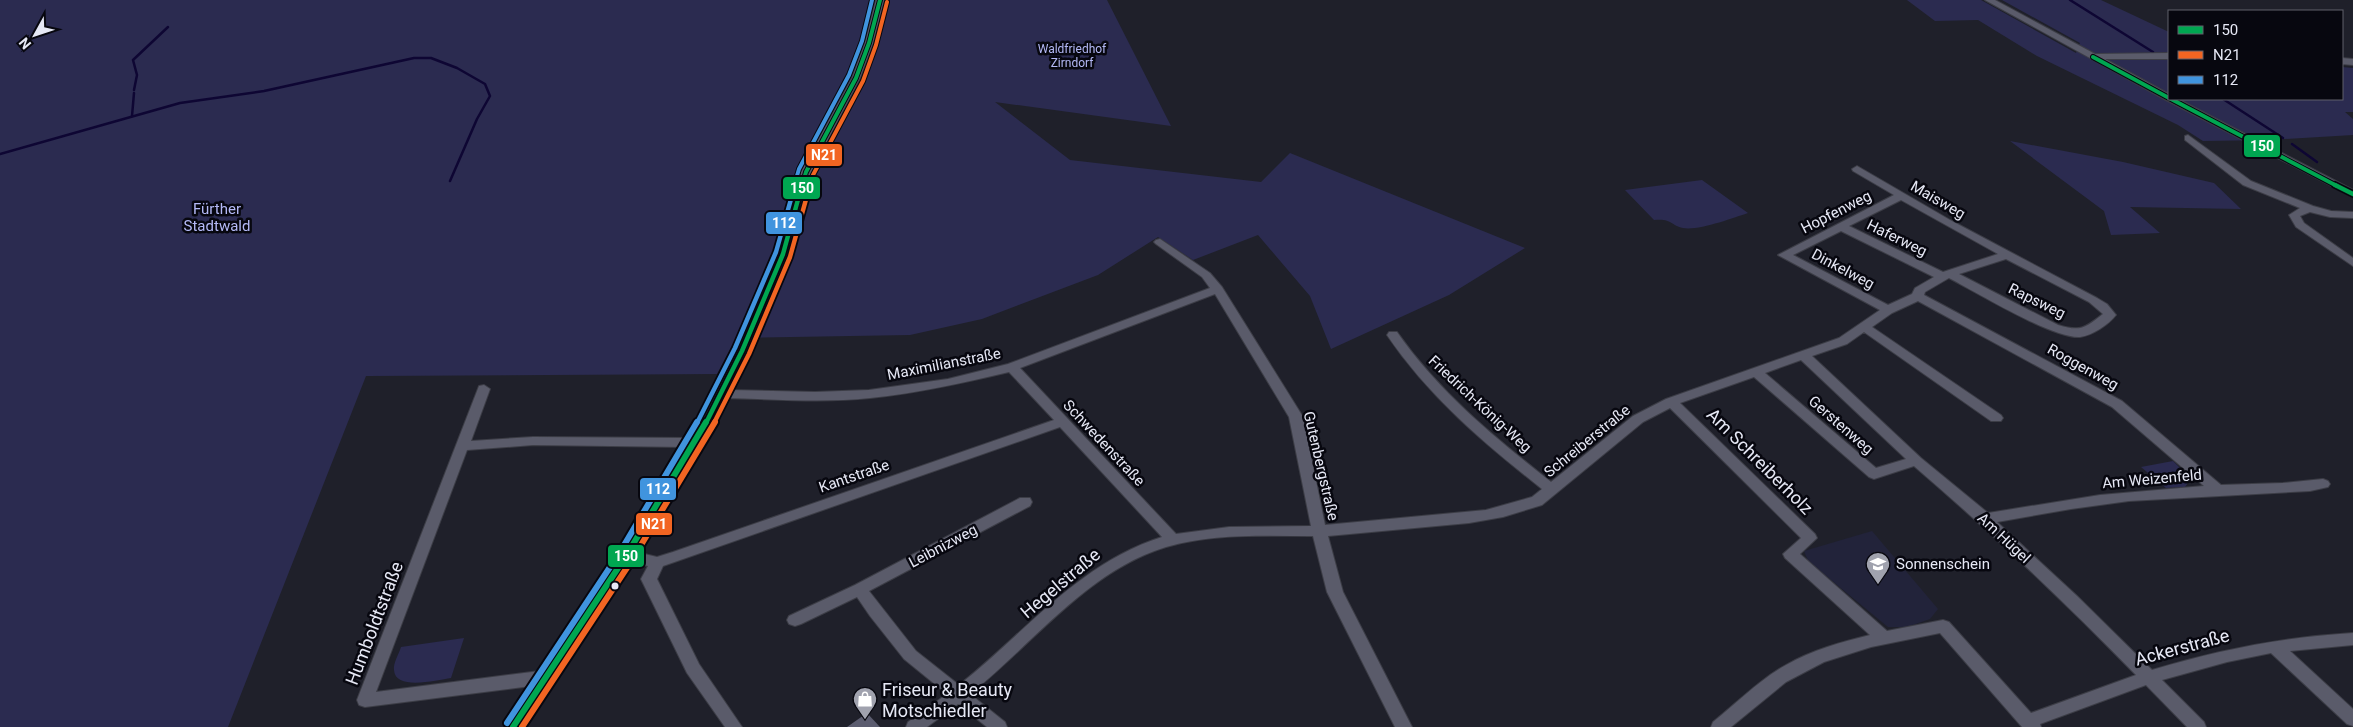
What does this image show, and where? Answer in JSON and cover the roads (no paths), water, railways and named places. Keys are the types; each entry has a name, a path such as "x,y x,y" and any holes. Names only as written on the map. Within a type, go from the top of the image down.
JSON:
{"street":[{"path":"513,727 626,556 695,443 721,394 742,351 783,254 806,172 856,78 869,43 880,0"},
{"path":"1989,0 2168,97"},
{"path":"2093,57 2168,56"},
{"path":"2174,100 2353,194"},
{"path":"2188,138 2247,183 2309,208 2330,214 2353,215"},
{"name":"Maisweg","path":"1857,169 2006,255"},
{"name":"Hopfenweg","path":"1784,255 1901,196"},
{"path":"2309,208 2294,215 2300,224 2353,263"},
{"name":"Haferweg","path":"1840,226 1945,275"},
{"name":"Gutenbergstraße","path":"1160,242 1206,275 1218,289 1296,417 1319,531 1334,592 1404,727"},
{"name":"Dinkelweg","path":"1784,255 1888,310"},
{"name":"Schreiberstraße","path":"1319,531 1503,513 1537,501 1638,419 1671,402 1843,341 1888,310 1918,296 1919,290 1945,275 2006,255"},
{"name":"Rapsweg","path":"1945,275 2054,328 2073,334 2085,334 2110,315 2104,307 2093,300 2006,255"},
{"name":"Maximilianstraße","path":"721,394 815,396 869,394 948,383 1012,368 1218,289"},
{"name":"Roggenweg","path":"1918,296 2117,404 2216,490"},
{"path":"1863,326 1996,418"},
{"name":"Friedrich-König-Weg","path":"1393,335 1406,357 1457,409 1511,458 1552,490"},
{"name":"Am Hügel","path":"1804,356 1916,461 1985,518 2149,676 2198,727"},
{"name":"Schwedenstraße","path":"1012,368 1173,540"},
{"name":"Gerstenweg","path":"1755,372 1874,474 1916,461"},
{"name":"Humboldtstraße","path":"484,389 464,446 365,700 547,677"},
{"name":"Am Schreiberholz","path":"1671,402 1810,538 1790,554 1884,638"},
{"name":"Kantstraße","path":"657,562 1062,422"},
{"path":"464,446 533,440 695,443"},
{"name":"Am Weizenfeld","path":"1985,518 2052,504 2216,490 2296,488 2323,484"},
{"name":"Leibnizweg","path":"795,620 860,589 1025,502"},
{"name":"Hegelstraße","path":"914,727 958,695 1090,580 1118,561 1145,548 1173,540 1235,530 1319,531"},
{"path":"626,556 657,562 649,580 693,668 734,727"},
{"path":"860,589 875,612 910,655 999,727"},
{"path":"1719,727 1762,690 1801,665 1884,638 1943,626 2030,724"},
{"name":"Ackerstraße","path":"2030,724 2149,676 2218,656 2275,647 2353,639"},
{"path":"2275,647 2353,719"}],"waterway":[{"path":"2070,0 2153,52"},
{"path":"134,90 137,75 133,60 168,27"},
{"path":"0,154 180,103 264,91 414,58 431,58 457,68 485,84 490,96 477,119 450,181"},
{"path":"132,116 134,93"},
{"path":"2225,100 2283,138"},
{"path":"2292,144 2317,162"}],"place":[{"name":"Sonnenschein","path":"1878,585"},
{"name":"Friseur & Beauty Motschiedler","path":"865,720"}],"park label":[{"name":"Waldfriedhof Zirndorf","path":"1072,56"},
{"name":"Fürther Stadtwald","path":"217,218"}]}
